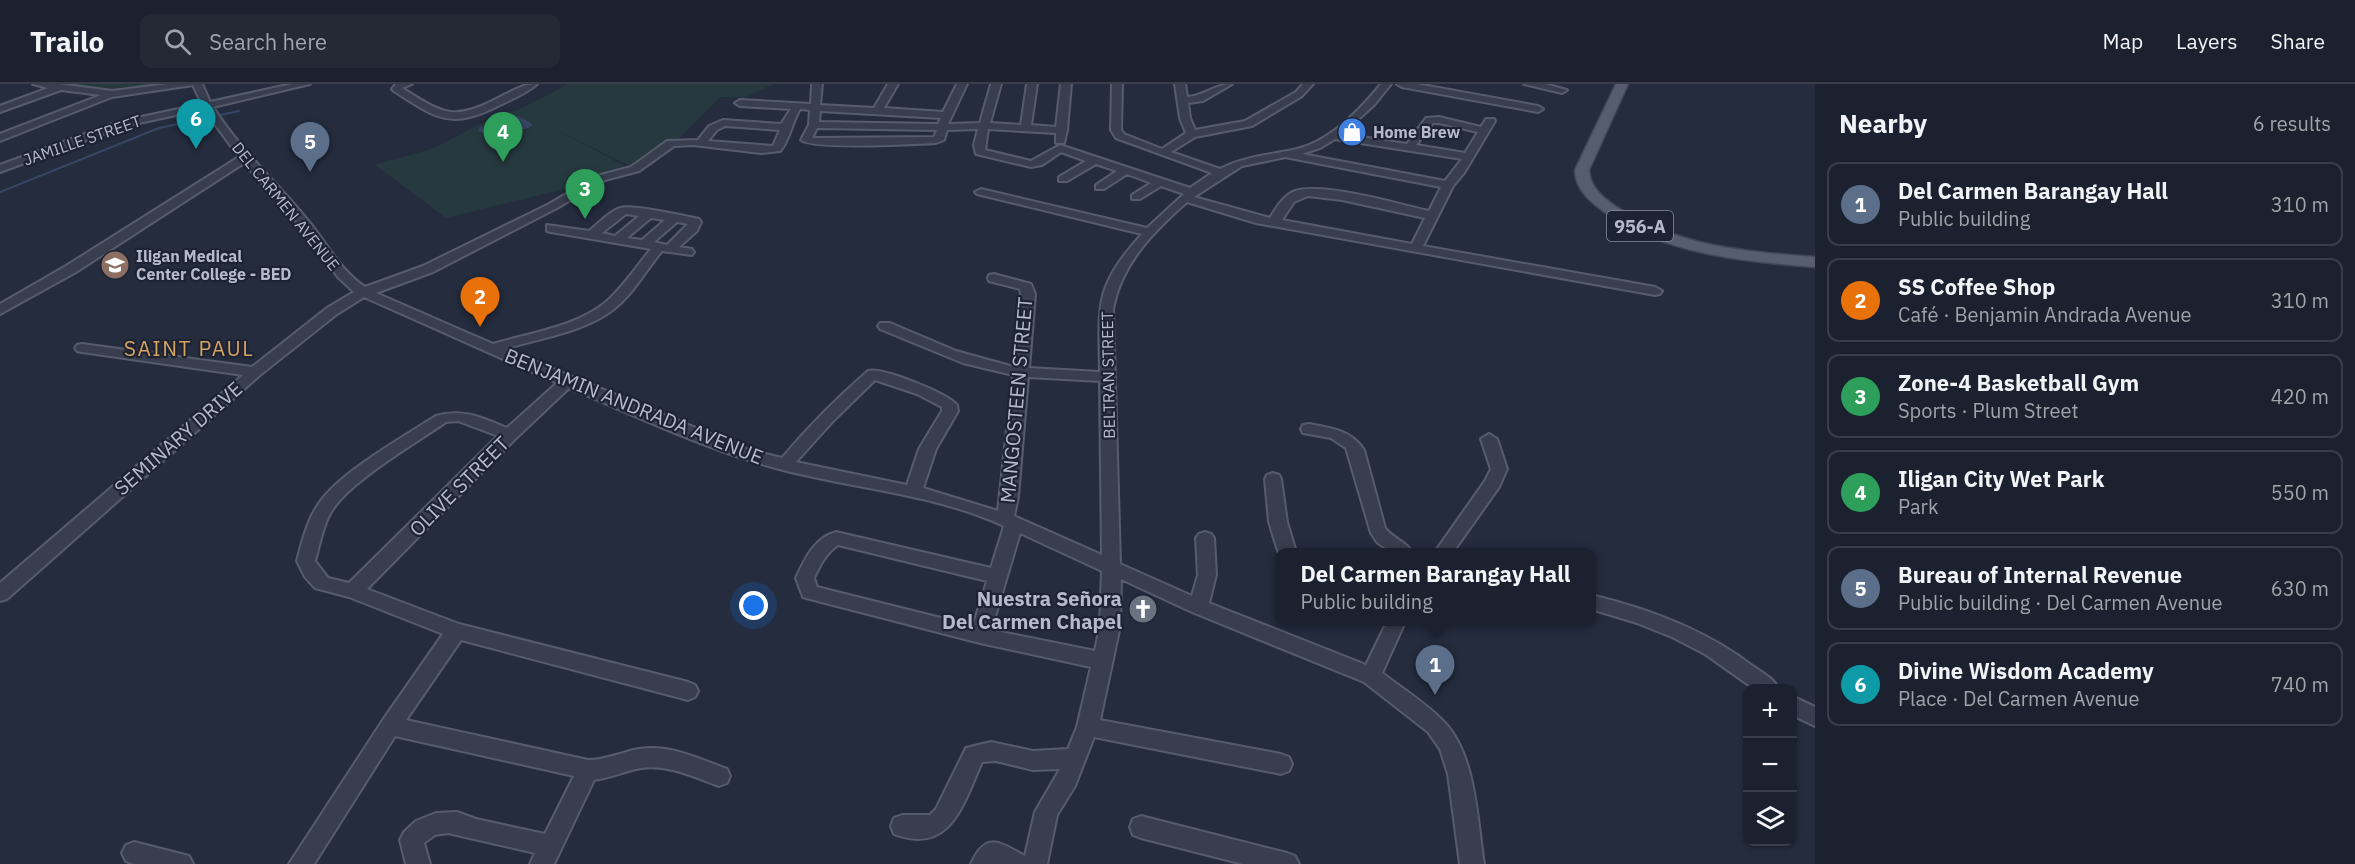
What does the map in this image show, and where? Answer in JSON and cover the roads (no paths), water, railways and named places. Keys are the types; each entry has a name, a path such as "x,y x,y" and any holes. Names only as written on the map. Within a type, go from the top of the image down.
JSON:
{"main road":[{"name":"956-A","path":"1622,84 1582,170 1584,182 1597,199 1638,224 1701,247 1761,257 1815,262"}],"street":[{"path":"38,84 112,94"},
{"path":"0,138 112,94 189,84"},
{"name":"DEL CARMEN AVENUE","path":"197,84 213,117 314,237 330,260 352,285 363,291"},
{"name":"JAMILLE STREET","path":"0,170 106,129 305,84"},
{"path":"407,84 397,89 450,117 467,115 532,84"},
{"path":"817,84 815,116 806,140 814,142 930,141 940,138 946,115 961,84 956,84"},
{"path":"877,112 893,84"},
{"path":"996,84 978,149 987,155 1031,164 1038,163 1060,148 1066,84"},
{"path":"1026,128 1032,84"},
{"path":"1117,84 1118,134 1134,143 1222,173"},
{"path":"1180,84 1185,118 1192,134"},
{"path":"1182,100 1200,99 1227,84"},
{"path":"1164,152 1192,134 1248,124 1299,94 1308,84"},
{"name":"BELTRAN STREET","path":"1035,864 1046,812 1067,779 1088,727 1103,661 1112,597 1106,309 1114,279 1150,232 1190,196 1222,173 1246,161 1311,148 1332,135 1365,108 1386,84"},
{"path":"1402,84 1538,109"},
{"path":"1529,84 1562,90"},
{"path":"0,107 56,87"},
{"path":"740,103 815,116 944,127 985,126 1062,130"},
{"name":"SEMINARY DRIVE","path":"0,594 255,372 332,311 363,291 406,279 553,206 601,178 635,169 671,142 771,150 780,145 785,127 794,111"},
{"path":"815,116 877,112 946,115"},
{"path":"1410,147 1430,120 1488,126 1459,173 1448,186 1415,249"},
{"path":"701,143 713,128 723,123 785,127"},
{"path":"1332,135 1468,157"},
{"path":"1060,148 1160,182 1190,196 1275,222 1655,291"},
{"path":"1287,154 1448,186"},
{"path":"0,310 81,263 246,157"},
{"path":"1063,179 1095,160"},
{"path":"1100,187 1126,170"},
{"path":"1136,197 1160,182"},
{"path":"981,192 1150,232"},
{"path":"1275,222 1278,214 1289,201 1303,192 1333,195 1434,216"},
{"path":"591,236 622,211 650,213 695,222 696,225 658,247"},
{"path":"617,240 650,213"},
{"path":"492,349 592,316 608,306 658,247 676,217"},
{"path":"550,228 688,252"},
{"name":"MANGOSTEEN STREET","path":"980,636 1009,521 1028,294 1026,287 994,278"},
{"name":"BENJAMIN ANDRADA AVENUE","path":"363,291 567,382 744,454 785,465 914,491 1009,521 1199,607 1371,676 1435,726 1449,745 1459,774 1472,864"},
{"path":"885,326 961,357 1020,372 1108,377"},
{"path":"82,348 255,372"},
{"path":"785,465 807,438 873,374 935,397 946,402 950,408 925,449 914,491"},
{"name":"OLIVE STREET","path":"353,591 508,435 567,382"},
{"path":"508,435 463,417 446,416 344,486 326,507 313,535 306,561 311,572 322,583 353,591 456,631 688,691"},
{"path":"1309,429 1344,435 1352,442 1377,529 1383,538 1397,548"},
{"path":"1449,548 1493,483 1498,469 1497,457 1489,439"},
{"path":"1273,479 1278,522 1286,548"},
{"path":"996,576 836,538 817,554 805,578 810,592 980,636 1103,661"},
{"path":"1199,607 1207,575 1205,538"},
{"path":"1596,603 1640,615 1683,635 1727,657 1763,684"},
{"path":"1371,676 1394,626"},
{"path":"301,864 390,726 456,631"},
{"path":"1797,708 1815,717"},
{"path":"390,726 588,770 615,768 636,759 665,758 719,776"},
{"path":"1088,727 1281,764"},
{"path":"902,826 926,827 938,822 945,814 974,755 985,750 999,750 1018,758 1034,760 1061,761 1076,757"},
{"path":"418,864 412,840 416,834 423,829 446,822 456,822 547,855 588,770"},
{"path":"1141,828 1287,864"},
{"path":"983,864 990,852 997,853 1017,864"},
{"path":"134,854 181,864"}],"water":[{"path":"508,115 518,116 531,123 532,126 522,130 506,126 488,132 478,131 480,127 494,124 499,118"}],"waterway":[{"path":"0,192 159,128 239,111"}],"place":[{"name":"Home Brew","path":"1352,132"},
{"name":"Divine Wisdom Academy","path":"196,149"},
{"name":"Iligan City Wet Park","path":"503,162"},
{"name":"Bureau of Internal Revenue","path":"310,172"},
{"name":"Zone-4 Basketball Gym","path":"585,219"},
{"name":"Iligan Medical Center College - BED","path":"115,265"},
{"name":"SS Coffee Shop","path":"480,327"},
{"name":"Nuestra Señora Del Carmen Chapel","path":"1143,609"},
{"name":"Del Carmen Barangay Hall","path":"1435,695"}],"district":[{"name":"SAINT PAUL","path":"189,348"}]}
